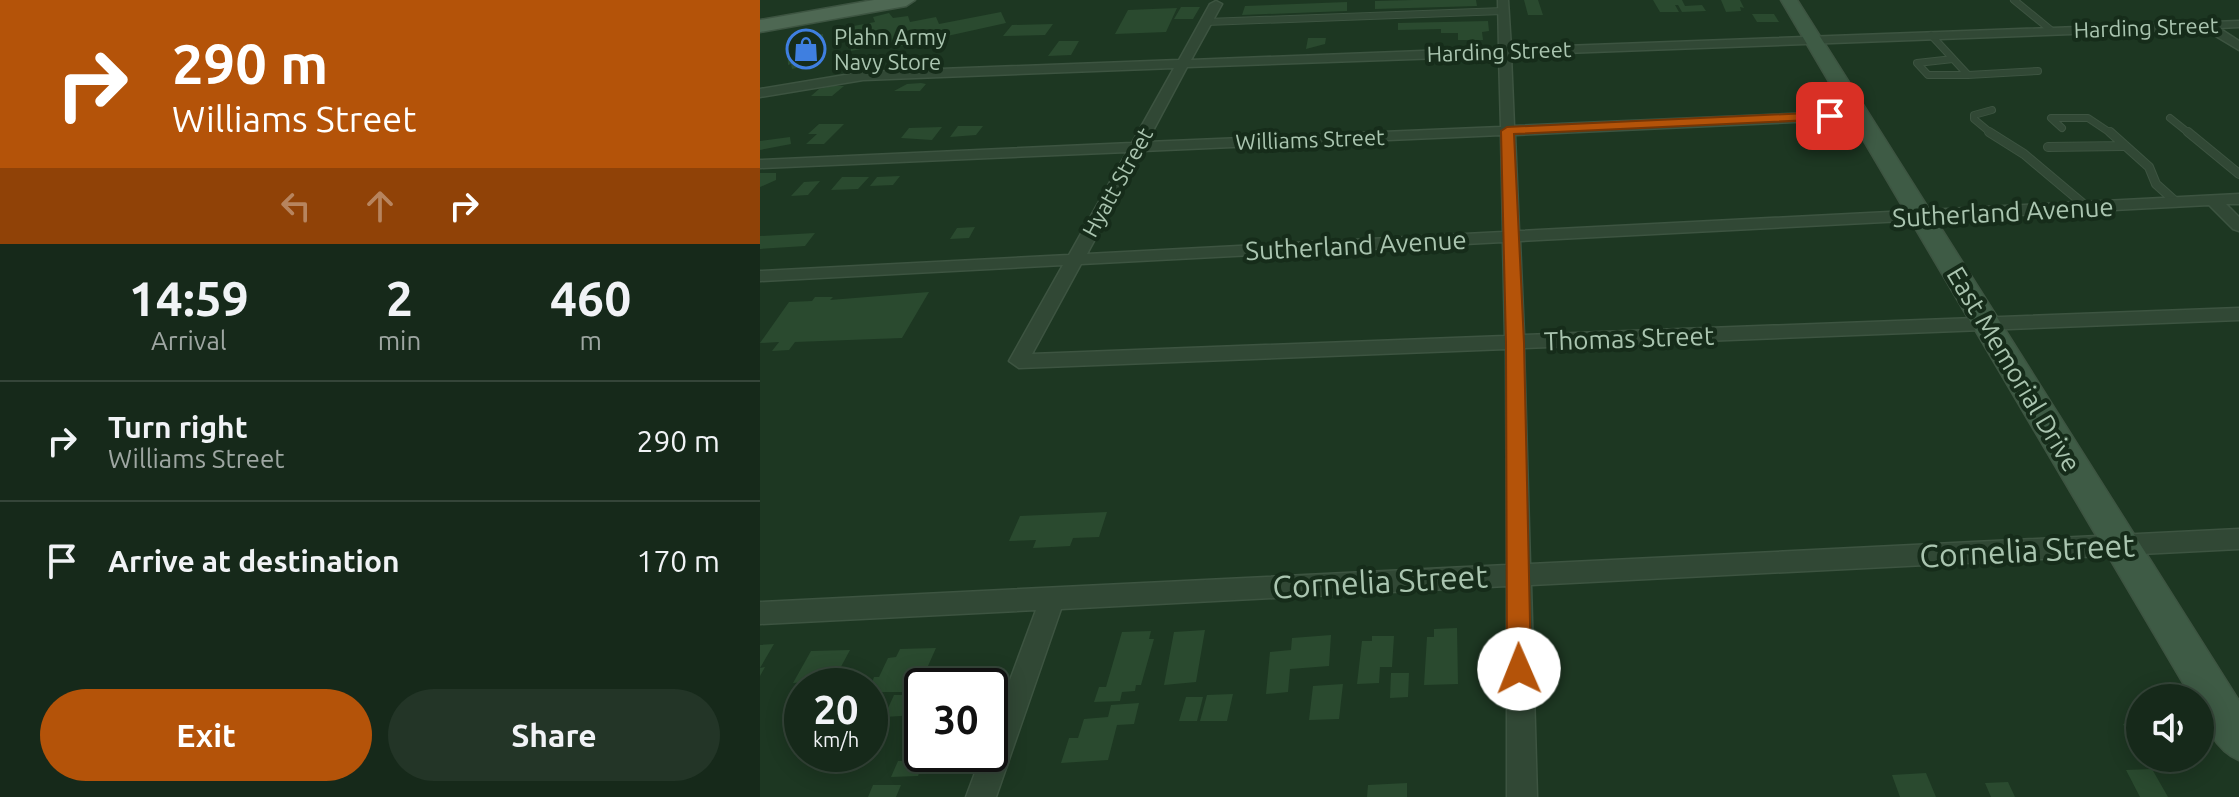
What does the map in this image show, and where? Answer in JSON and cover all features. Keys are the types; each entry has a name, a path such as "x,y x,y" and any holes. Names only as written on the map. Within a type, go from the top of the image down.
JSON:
{"main road":[{"path":"760,26 906,0"},
{"name":"East Memorial Drive","path":"1789,0 2239,739"}],"street":[{"name":"Hyatt Street","path":"1019,361 1216,4"},
{"path":"1503,5 1515,343 1522,797"},
{"name":"Harding Street","path":"760,93 843,78 2239,24"},
{"path":"2206,25 2239,46"},
{"name":"Williams Street","path":"760,164 1859,115"},
{"name":"Sutherland Avenue","path":"760,276 2239,199"},
{"path":"2212,200 2239,226"},
{"name":"Thomas Street","path":"1019,361 2239,314"},
{"name":"Cornelia Street","path":"760,613 2239,539"},
{"path":"981,797 1053,597"}],"lane":[{"path":"2014,0 2052,31"},
{"path":"1207,22 1503,5"},
{"path":"1931,35 1968,75"},
{"path":"1953,59 1917,63 1928,75 2038,71"},
{"path":"1992,110 1974,115 1977,124 2024,154 2087,207"},
{"path":"2062,128 2051,118 2088,118 2102,125 2149,167 2156,184 2176,202"},
{"path":"2170,118 2239,174"},
{"path":"2048,147 2123,146"}],"building":[{"path":"1476,0 1477,6 1375,9 1375,1"},
{"path":"1524,0 1538,0 1543,15 1528,15"},
{"path":"1653,0 1682,0 1685,6 1702,5 1706,11 1682,12 1675,5 1679,12 1660,12"},
{"path":"1721,0 1740,0 1744,8 1726,12"},
{"path":"1347,2 1347,11 1242,15 1245,6"},
{"path":"1181,7 1200,7 1193,19 1174,19"},
{"path":"1177,8 1166,32 1115,34 1128,10"},
{"path":"1001,12 1006,23 902,46 896,42 851,51 851,47 847,48 846,43 851,42 848,27 875,22 873,17 889,13 893,18 908,16 910,22 936,17 939,24"},
{"path":"1752,14 1774,14 1779,22 1757,22"},
{"path":"1488,21 1489,31 1482,32 1483,40 1458,40 1458,33 1441,33 1441,29 1398,30 1398,23"},
{"path":"1053,24 1045,35 1003,36 1012,25"},
{"name":"Plahn Army Navy Store","path":"823,34 825,57 800,62 800,67 792,69 791,64 788,65 787,41"},
{"path":"1308,38 1326,38 1325,44 1306,49"},
{"path":"1059,41 1079,41 1071,55 1048,56"},
{"path":"907,84 926,84 920,91 894,91"},
{"path":"844,86 832,96 811,96 819,89"},
{"path":"819,124 844,124 824,144 806,144 817,134 808,134"},
{"path":"958,126 983,126 976,135 950,137"},
{"path":"942,127 932,140 901,138 909,128"},
{"path":"790,137 791,144 760,150 760,141"},
{"path":"760,173 776,173 776,180 760,187"},
{"path":"900,176 893,185 870,186 877,177"},
{"path":"842,177 869,177 858,189 831,190"},
{"path":"820,181 808,195 791,196 804,182"},
{"path":"975,227 969,238 950,239 957,228"},
{"path":"815,233 805,246 760,249 760,236"},
{"path":"929,292 902,338 795,342 789,350 772,351 779,342 760,343 789,302 812,301 815,297 833,297 830,300"},
{"path":"1107,512 1099,537 1073,538 1070,546 1033,548 1036,540 1009,541 1020,516"},
{"path":"1457,628 1458,684 1424,685 1427,637 1434,637 1434,629"},
{"path":"1205,630 1196,682 1164,685 1174,632"},
{"path":"1151,631 1149,639 1154,639 1141,685 1136,685 1135,691 1122,692 1120,701 1094,702 1099,687 1106,687 1122,632"},
{"path":"1331,635 1329,666 1290,669 1288,692 1266,694 1270,652 1291,650 1292,638"},
{"path":"1372,636 1394,636 1392,667 1380,667 1379,683 1357,684 1362,641 1372,641"},
{"path":"774,644 760,668 760,645"},
{"path":"936,648 927,668 904,668 902,692 888,692 888,668 883,668 888,658 896,657 900,649"},
{"path":"850,650 840,668 801,668 811,651"},
{"path":"1391,673 1409,673 1408,697 1390,698"},
{"path":"1343,684 1339,719 1309,720 1313,686"},
{"path":"1233,694 1227,721 1200,721 1207,695"},
{"path":"894,695 904,695 904,716 888,717"},
{"path":"1186,697 1203,697 1197,721 1179,721"},
{"path":"1139,703 1134,724 1117,725 1108,760 1061,763 1069,738 1078,738 1084,719 1108,717 1111,705"},
{"path":"898,761 904,761 904,772 920,772 918,776 891,777"},
{"path":"2127,772 2154,772 2168,797 2140,797"},
{"path":"1926,773 1936,797 1900,797 1892,775"},
{"path":"2008,782 2015,797 1991,797 1985,783"},
{"path":"1407,783 1407,797 1367,797 1368,785"},
{"path":"873,785 901,785 896,797 868,797"}],"place":[{"name":"Plahn Army Navy Store","path":"806,49"}],"route":[{"path":"1519,669 1515,343 1507,131 1830,116"}]}
